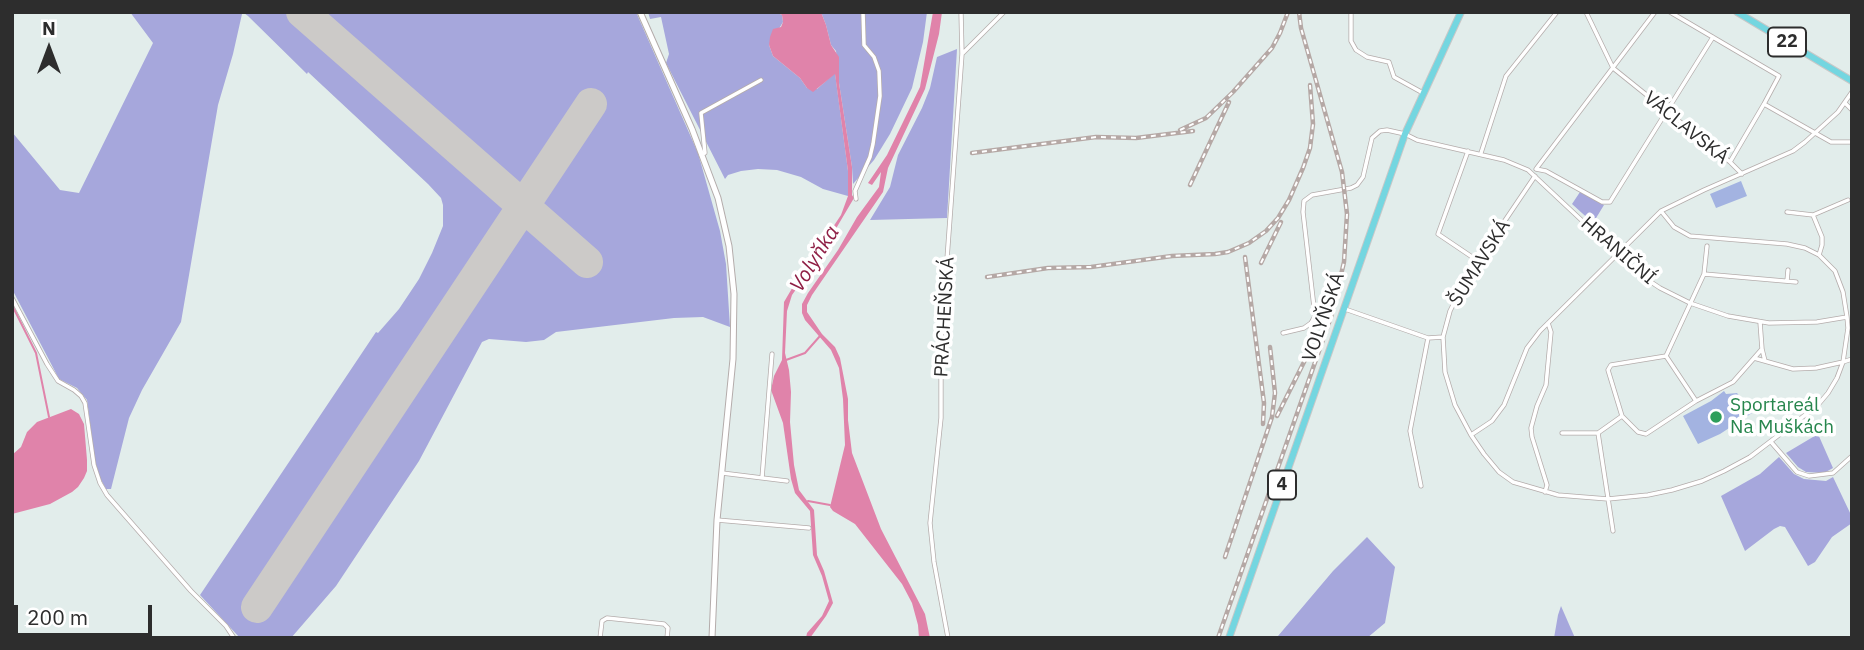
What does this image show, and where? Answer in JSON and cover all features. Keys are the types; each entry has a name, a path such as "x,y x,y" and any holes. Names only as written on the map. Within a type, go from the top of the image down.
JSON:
{"main road":[{"name":"VOLYŇSKÁ","path":"1229,638 1405,134 1461,12"},
{"name":"22","path":"1737,12 1852,81"}],"street":[{"path":"640,12 718,198 729,246 734,294 733,359 717,520 712,638"},
{"path":"856,199 855,191 870,157 880,96 879,71 874,57 864,45 863,12"},
{"name":"PRÁCHEŇSKÁ","path":"948,638 935,569 930,523 941,418 942,341 962,54 961,12"},
{"path":"962,54 1004,12"},
{"path":"1351,12 1351,41 1356,50 1367,57 1389,62 1394,77 1423,93"},
{"path":"1481,153 1506,76 1557,12"},
{"name":"VÁCLAVSKÁ","path":"1586,12 1613,68 1742,174 1793,151 1815,134 1852,92"},
{"name":"ŠUMAVSKÁ","path":"1655,12 1535,173 1454,301 1443,337 1445,372 1455,405 1471,435 1499,472 1513,482 1558,495 1608,499 1648,495 1689,485 1734,467 1823,400 1838,378 1843,362 1847,317 1840,281 1835,271 1819,255"},
{"path":"1670,12 1779,76 1730,162"},
{"path":"1667,112 1713,37"},
{"path":"701,154 705,152 701,113 761,80"},
{"path":"1845,103 1852,110"},
{"path":"1764,104 1831,142 1852,142"},
{"name":"HRANIČNÍ","path":"1535,173 1546,171 1602,202 1608,202 1667,112"},
{"path":"1283,333 1308,326 1315,312 1304,201 1309,196 1355,187 1363,177 1370,143 1376,134 1387,130 1405,134"},
{"name":"HRANIČNÍ","path":"1405,134 1417,140 1481,153 1535,173 1639,274 1690,303 1728,316 1760,321 1800,323 1847,317"},
{"path":"1468,150 1438,234 1478,261"},
{"path":"1471,435 1492,421 1504,405 1527,348 1548,323 1661,211 1742,174"},
{"path":"1787,212 1813,215 1848,200"},
{"path":"1661,211 1674,226 1690,236 1787,244 1819,255 1822,237 1813,215"},
{"path":"1666,356 1704,274 1707,246"},
{"path":"1787,281 1788,271"},
{"path":"1704,274 1797,282"},
{"path":"12,298 58,381 74,390 85,403 94,465 107,495 234,638"},
{"path":"1344,308 1428,338 1443,337"},
{"path":"1760,321 1765,361"},
{"path":"1545,492 1547,485 1531,428 1536,406 1546,385 1551,332 1548,323"},
{"path":"1421,486 1410,431 1428,338"},
{"path":"1666,356 1611,365 1607,372 1622,416 1638,432 1646,434 1696,401 1733,382 1762,349"},
{"path":"762,478 772,354"},
{"path":"1666,356 1696,401"},
{"path":"1755,358 1793,369 1816,368 1852,359"},
{"path":"1563,433 1598,433 1622,416"},
{"path":"1598,433 1613,531"},
{"path":"1770,442 1797,472 1809,477 1833,473 1852,456"},
{"path":"722,474 788,481"},
{"path":"717,520 809,528"},
{"path":"600,638 602,621 607,618 664,624 668,628 667,638"}],"shaded area":[{"path":"130,12 636,12 698,153 720,231 726,264 730,327 703,317 674,318 556,332 544,340 526,342 489,339 482,342 419,461 336,586 291,638 240,638 200,595 376,332 378,333 399,309 419,279 443,226 443,205 441,198 428,184 308,72 307,74 248,16 242,14 218,105 181,322 129,418 111,489 106,489 95,461 87,400 77,388 59,379 12,289 12,132 60,190 79,193 153,43"},
{"path":"648,12 776,12 782,15 783,22 769,45 773,56 800,78 807,88 817,89 835,73 848,171 848,196 777,170 741,171 728,175 725,179 666,63 669,54 661,17 650,19"},
{"path":"821,12 927,12 912,88 890,134 874,160 853,184 836,51 831,45"},
{"path":"957,49 947,218 870,220 890,187 898,155 930,88 937,57"},
{"path":"1741,181 1747,196 1716,208 1710,194"},
{"path":"1580,192 1604,205 1593,223 1572,204"},
{"name":"Sportareál Na Muškách","path":"1724,391 1726,394 1737,393 1752,413 1720,434 1698,444 1683,416"},
{"path":"1818,434 1833,468 1824,473 1806,472 1786,453"},
{"path":"1779,457 1794,474 1804,479 1826,481 1833,477 1852,517 1852,523 1832,537 1815,562 1808,566 1785,527 1774,529 1745,551 1721,496 1760,474"},
{"path":"1367,537 1395,567 1385,623 1367,638 1280,638 1278,636 1333,571"},
{"path":"1561,606 1575,638 1554,638"}],"water":[{"name":"Volyňka","path":"776,12 821,12 831,45 839,57 839,83 854,198 821,254 792,295 787,311 785,353 791,392 790,422 794,465 799,490 814,510 817,555 833,603 810,638 806,638 807,633 822,616 829,601 813,555 810,511 795,493 783,423 771,390 782,360 784,302 841,215 848,196 848,171 835,74 813,92 773,56 769,45 770,37 773,29 781,27 783,22 782,15"},
{"path":"933,12 942,12 925,89 888,168 883,192 807,305 807,312 835,347 840,358 848,399 852,453 881,529 925,614 930,638 919,638 912,603 902,584 855,524 830,507 845,445 839,368 831,350 805,320 802,304 879,187 881,172 872,185 868,183 887,155 920,87"},
{"path":"71,409 79,414 84,424 87,471 84,478 72,492 50,504 12,514 12,455 21,447 27,432 37,422"}],"waterway":[{"path":"12,305 36,353 49,417"},
{"path":"786,360 805,353 820,336"},
{"path":"808,501 830,505"}],"runway":[{"path":"302,12 587,262"},
{"path":"257,607 591,104"}],"railway":[{"path":"1180,130 1206,118 1233,92 1272,48 1288,12"},
{"path":"1218,638 1331,317 1344,262 1347,214 1342,172 1301,28 1299,12"},
{"path":"987,277 1048,268 1091,267 1172,256 1215,254 1249,243 1278,218 1303,168 1310,148 1313,124 1310,85"},
{"path":"1190,185 1229,102"},
{"path":"972,153 1096,137 1136,138 1193,131"},
{"path":"1261,263 1281,222"},
{"path":"1245,257 1264,403 1263,424"},
{"path":"1225,557 1272,417 1275,393 1270,347"},
{"path":"1277,416 1310,350"}],"place":[{"name":"Sportareál Na Muškách","path":"1716,417"}]}
